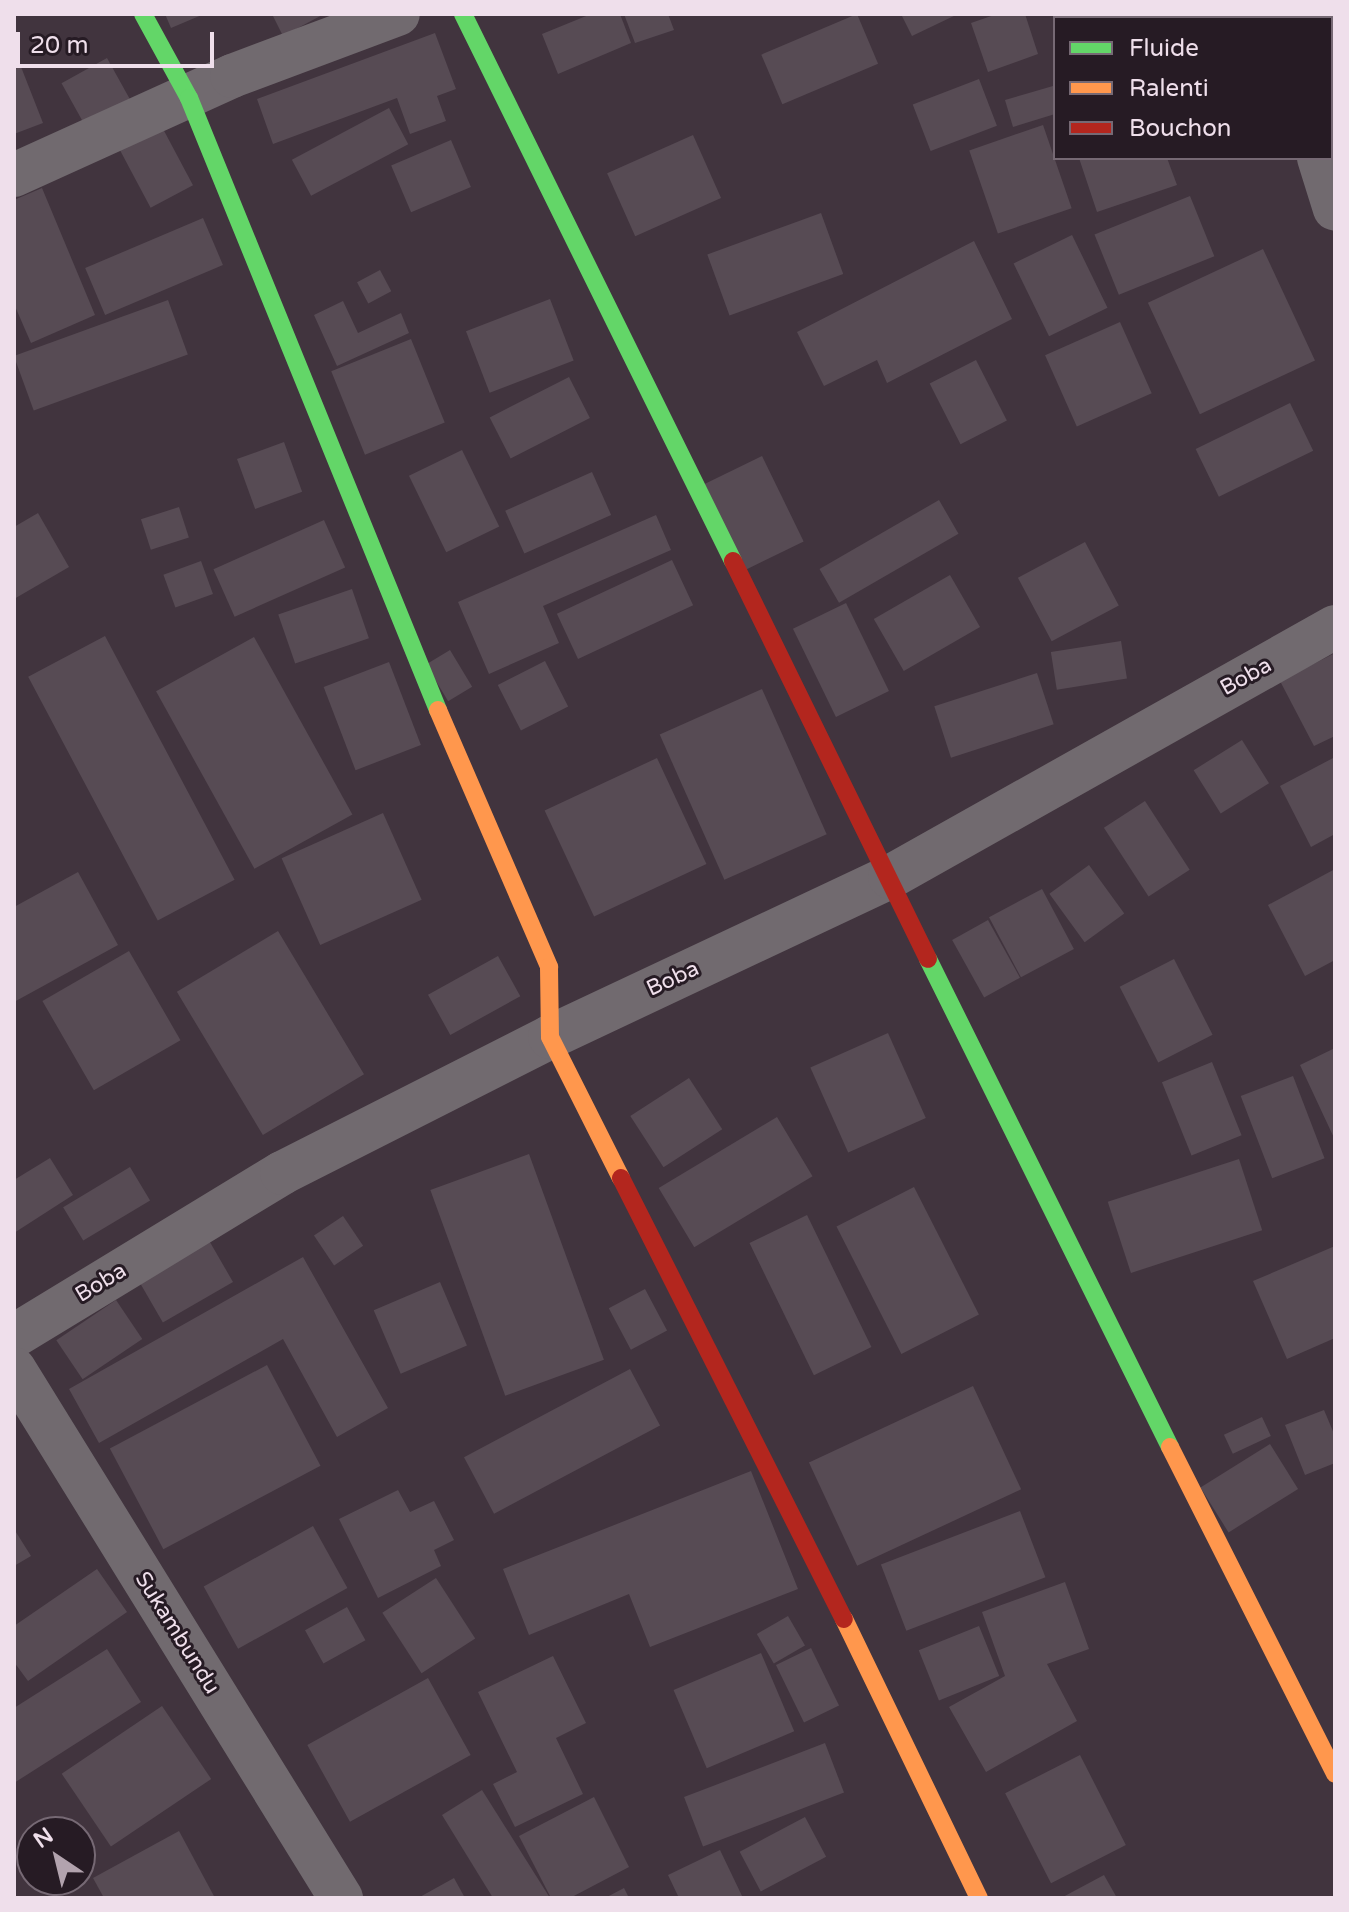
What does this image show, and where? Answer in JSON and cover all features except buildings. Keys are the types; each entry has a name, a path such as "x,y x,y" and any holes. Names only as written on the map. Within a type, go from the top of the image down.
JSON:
{"street":[{"path":"143,14 189,98 417,660 549,967 550,1037 850,1632 979,1898"},
{"path":"14,175 232,76 398,14"},
{"path":"463,14 1141,1391 1335,1774"},
{"path":"1320,160 1335,209"},
{"name":"Boba","path":"14,1336 282,1173 550,1037 890,877 1335,627"},
{"name":"Sukambundu","path":"14,1369 341,1898"}],"traffic: fast":[{"path":"143,14 189,98 438,710"},
{"path":"463,14 733,561"},
{"path":"928,959 1170,1447"}],"traffic: slow":[{"path":"438,710 549,967 550,1037 621,1178"},
{"path":"1170,1447 1335,1774"},
{"path":"844,1619 979,1898"}],"traffic: jam":[{"path":"733,561 928,959"},
{"path":"621,1178 844,1619"}]}
